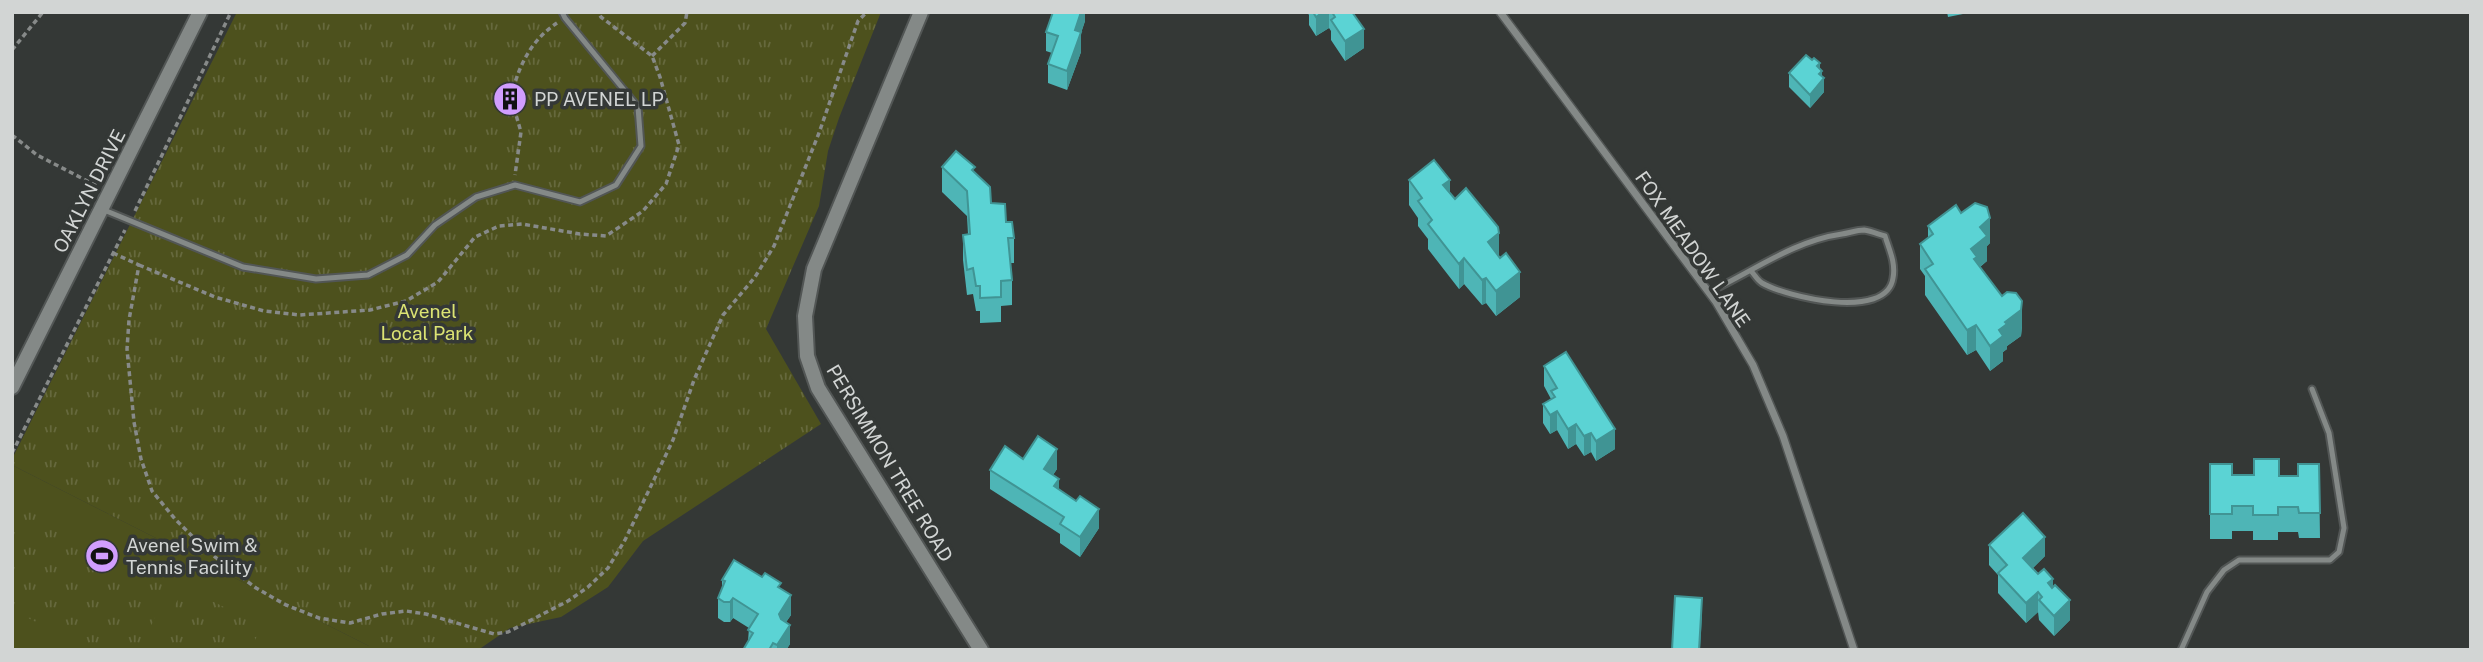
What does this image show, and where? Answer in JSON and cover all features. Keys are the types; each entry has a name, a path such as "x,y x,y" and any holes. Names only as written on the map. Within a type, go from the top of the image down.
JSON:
{"main road":[{"name":"OAKLYN DRIVE","path":"12,387 200,12"},
{"name":"PERSIMMON TREE ROAD","path":"921,12 814,270 805,316 807,356 818,388 981,650"}],"street":[{"name":"FOX MEADOW LANE","path":"1500,12 1709,292 1753,365 1783,436 1854,650"}],"lane":[{"path":"102,209 243,267 316,279 368,275 407,255 435,225 476,197 515,185 580,202 617,185 641,146 638,107 564,15"},
{"path":"1709,292 1784,251 1818,237 1864,230 1885,236 1892,257 1894,280 1883,294 1864,302 1843,304 1785,293 1760,282 1751,271"},
{"path":"2181,650 2207,592 2224,570 2239,560 2330,560 2339,552 2344,528 2329,433 2312,389"}],"path":[{"path":"12,50 43,12"},
{"path":"12,453 231,12"},
{"path":"113,253 215,297 264,311 300,315 370,310 406,302 438,282 475,237 499,226 522,223 606,236 643,211 666,184 679,145 652,56 598,12"},
{"path":"652,56 685,23 687,12"},
{"path":"139,265 129,320 127,349 134,422 141,459 152,491 174,519 206,550 256,588 286,605 319,618 350,623 406,611 426,614 494,634 508,632 568,601 588,587 608,568 625,540 673,440 694,380 723,315 755,277 774,246 819,133 859,21 867,12"},
{"path":"513,89 518,71 533,44 564,15"},
{"path":"505,89 513,89 518,92 519,104 514,108 506,108 500,103 500,95 505,89"},
{"path":"514,108 521,132 515,185"},
{"path":"12,135 37,155 98,187"}],"green space":[{"name":"Avenel Local Park","path":"237,12 881,12 828,151 819,206 766,329 821,424 643,541 608,587 561,617 510,628 478,650 369,650 369,646 12,465 12,459"},
{"name":"Avenel Swim & Tennis Facility","path":"12,465 369,646 369,650 12,650"},
{"path":"23,506 173,581 139,650 92,650 12,610 12,528"},
{"path":"184,587 262,626 250,650 153,650"}],"building":[{"path":"1053,12 1081,12 1075,30 1081,32 1067,71 1048,64 1058,36 1046,32"},
{"path":"1332,12 1352,12 1364,29 1345,41 1331,20 1335,17"},
{"path":"1806,55 1820,63 1817,66 1822,71 1819,74 1824,78 1810,95 1789,73"},
{"path":"510,86 516,92 515,97 506,97 504,92"},
{"path":"956,151 975,167 972,170 990,187 991,203 1005,204 1006,222 1012,222 1014,238 1008,238 1012,280 1001,281 1001,297 980,298 980,286 976,286 973,268 967,270 963,235 970,234 967,191 942,167"},
{"path":"1434,160 1450,180 1443,185 1455,199 1466,188 1498,227 1499,233 1488,242 1500,258 1506,253 1520,272 1496,291 1486,278 1482,280 1464,258 1459,264 1428,224 1432,220 1418,201 1422,198 1409,180"},
{"path":"1975,203 1987,207 1990,218 1980,227 1987,236 1971,249 1977,257 1974,259 2002,296 2007,292 2016,293 2022,301 2021,310 1999,330 2003,336 1990,346 1976,325 1967,330 1925,269 1933,264 1920,244 1933,234 1928,226 1956,205 1961,213"},
{"path":"1566,352 1615,429 1596,441 1591,433 1584,436 1576,424 1568,429 1557,411 1550,415 1543,404 1555,397 1551,391 1557,388 1544,366"},
{"path":"1038,436 1057,449 1044,469 1059,479 1054,486 1076,501 1080,496 1099,509 1080,537 1060,524 1064,517 990,470 1005,446 1023,459"},
{"path":"2254,459 2279,459 2279,476 2298,476 2298,464 2319,464 2320,513 2299,513 2298,507 2278,507 2278,515 2253,515 2253,506 2232,506 2232,514 2210,514 2210,464 2232,464 2232,475 2254,475"},
{"path":"2023,513 2045,537 2023,558 2038,574 2044,569 2053,579 2048,583 2052,588 2055,585 2070,600 2054,616 2039,600 2042,597 2038,592 2026,603 1998,573 2007,565 1989,545"},
{"path":"734,560 762,577 765,573 781,583 778,587 791,595 779,614 781,619 790,625 777,645 773,643 769,650 743,650 753,633 748,630 758,614 733,598 730,602 724,602 718,598 725,581 722,580"},
{"path":"1675,596 1702,598 1699,650 1672,650"}],"place":[{"name":"PP AVENEL LP","path":"510,99"},
{"name":"Avenel Swim & Tennis Facility","path":"102,556"}]}
